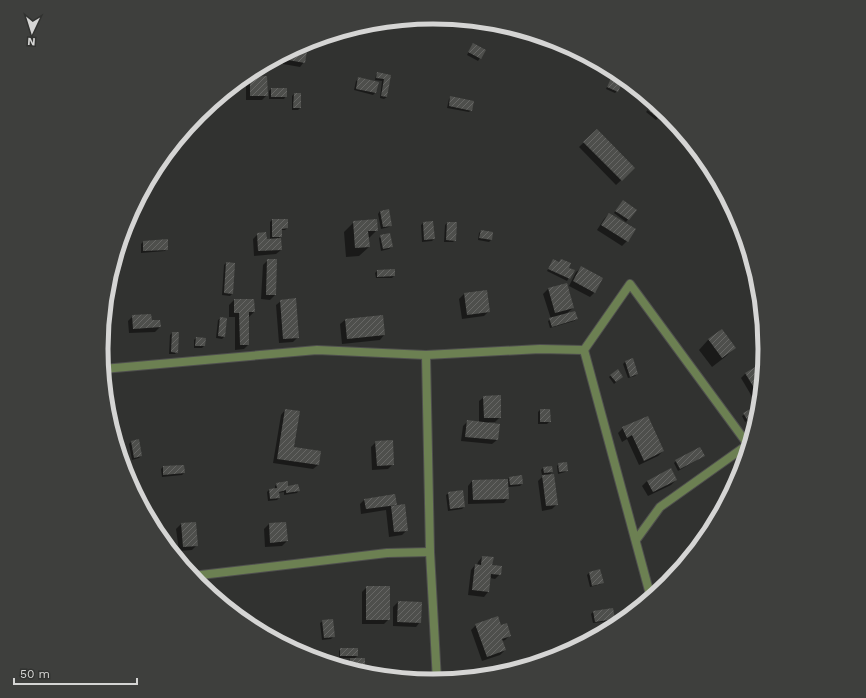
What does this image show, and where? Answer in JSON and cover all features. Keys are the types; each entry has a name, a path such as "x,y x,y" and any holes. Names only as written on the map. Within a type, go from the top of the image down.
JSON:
{"street":[{"path":"584,350 630,284 745,440"},
{"path":"109,368 317,350 426,355 540,350 584,350"},
{"path":"584,350 636,540 648,592"},
{"path":"426,355 430,552 436,674"},
{"path":"636,540 660,507 742,450"},
{"path":"200,575 387,553 430,552"}],"building":[{"path":"473,43 486,50 481,59 468,52"},
{"path":"307,50 305,63 288,60 289,58"},
{"path":"377,72 391,75 387,97 381,96 384,79 376,78"},
{"path":"267,76 268,96 250,96 250,80 256,77"},
{"path":"358,77 379,82 376,93 356,89"},
{"path":"611,78 621,84 618,92 607,87"},
{"path":"271,88 287,88 287,97 271,97"},
{"path":"294,93 301,93 301,108 293,108"},
{"path":"450,96 474,101 472,111 449,106"},
{"path":"650,107 661,117 659,119 648,110"},
{"path":"597,129 635,168 622,181 583,142"},
{"path":"623,200 637,210 629,220 615,211"},
{"path":"389,209 392,226 383,227 380,211"},
{"path":"609,213 636,229 628,242 601,225"},
{"path":"272,219 288,219 288,228 282,229 282,237 272,237"},
{"path":"377,219 378,231 368,231 370,247 355,248 353,221"},
{"path":"433,221 435,239 424,240 423,222"},
{"path":"447,222 457,222 456,241 446,240"},
{"path":"481,230 493,232 492,240 479,238"},
{"path":"266,232 267,239 281,238 282,250 258,251 257,233"},
{"path":"390,233 393,247 383,249 380,235"},
{"path":"168,239 168,250 143,251 143,241"},
{"path":"267,259 277,259 276,295 266,295"},
{"path":"553,259 559,262 561,259 571,263 569,268 575,270 570,279 548,269"},
{"path":"226,262 235,263 233,294 224,293"},
{"path":"581,266 603,278 595,293 573,281"},
{"path":"395,269 395,276 377,277 377,270"},
{"path":"567,283 574,308 555,313 548,288"},
{"path":"487,290 490,312 467,315 464,293"},
{"path":"296,298 299,338 283,339 280,300"},
{"path":"234,299 254,299 255,312 249,312 249,345 240,345 239,313 234,313"},
{"path":"575,311 578,319 552,327 549,318"},
{"path":"151,314 152,320 160,320 161,327 133,329 132,315"},
{"path":"383,315 385,335 347,339 345,319"},
{"path":"220,317 227,318 225,337 218,336"},
{"path":"722,329 736,348 722,358 708,339"},
{"path":"172,332 179,332 178,353 171,352"},
{"path":"196,337 206,338 205,346 195,346"},
{"path":"633,358 638,374 630,377 625,361"},
{"path":"757,366 755,390 745,373"},
{"path":"618,369 623,377 616,382 610,375"},
{"path":"501,395 501,418 484,418 483,396"},
{"path":"753,408 750,420 748,421 743,413"},
{"path":"285,409 300,411 294,447 321,451 319,465 277,459"},
{"path":"540,409 550,409 551,422 540,422"},
{"path":"648,416 664,451 644,461 632,435 627,438 622,427"},
{"path":"467,420 500,424 498,440 465,437"},
{"path":"139,439 142,456 134,458 131,441"},
{"path":"393,440 394,465 377,466 375,441"},
{"path":"700,447 705,456 680,469 675,460"},
{"path":"567,462 568,471 559,472 558,463"},
{"path":"184,465 185,473 163,475 163,466"},
{"path":"552,466 553,472 544,473 543,467"},
{"path":"671,468 677,480 653,492 647,481"},
{"path":"554,474 558,505 546,506 542,475"},
{"path":"522,475 523,484 510,485 509,477"},
{"path":"508,479 509,499 473,500 472,480"},
{"path":"288,481 288,486 298,484 300,491 286,493 286,490 279,492 280,498 270,499 269,489 277,488 276,483"},
{"path":"463,490 465,507 450,509 448,492"},
{"path":"395,494 397,505 366,509 364,499"},
{"path":"405,504 408,531 394,532 391,506"},
{"path":"196,522 198,546 183,547 181,523"},
{"path":"286,522 288,541 270,543 269,523"},
{"path":"482,556 494,557 492,565 502,566 501,575 491,574 489,592 472,590 475,564 481,565"},
{"path":"600,569 604,583 592,586 589,572"},
{"path":"366,586 390,586 390,620 366,620"},
{"path":"398,601 422,602 421,623 397,622"},
{"path":"613,608 615,618 595,622 593,611"},
{"path":"498,616 501,625 507,623 511,636 502,639 506,650 487,657 475,624"},
{"path":"333,619 335,637 324,638 322,620"},
{"path":"340,648 358,648 358,656 340,656"},
{"path":"350,658 365,658 365,666 350,663"}]}
